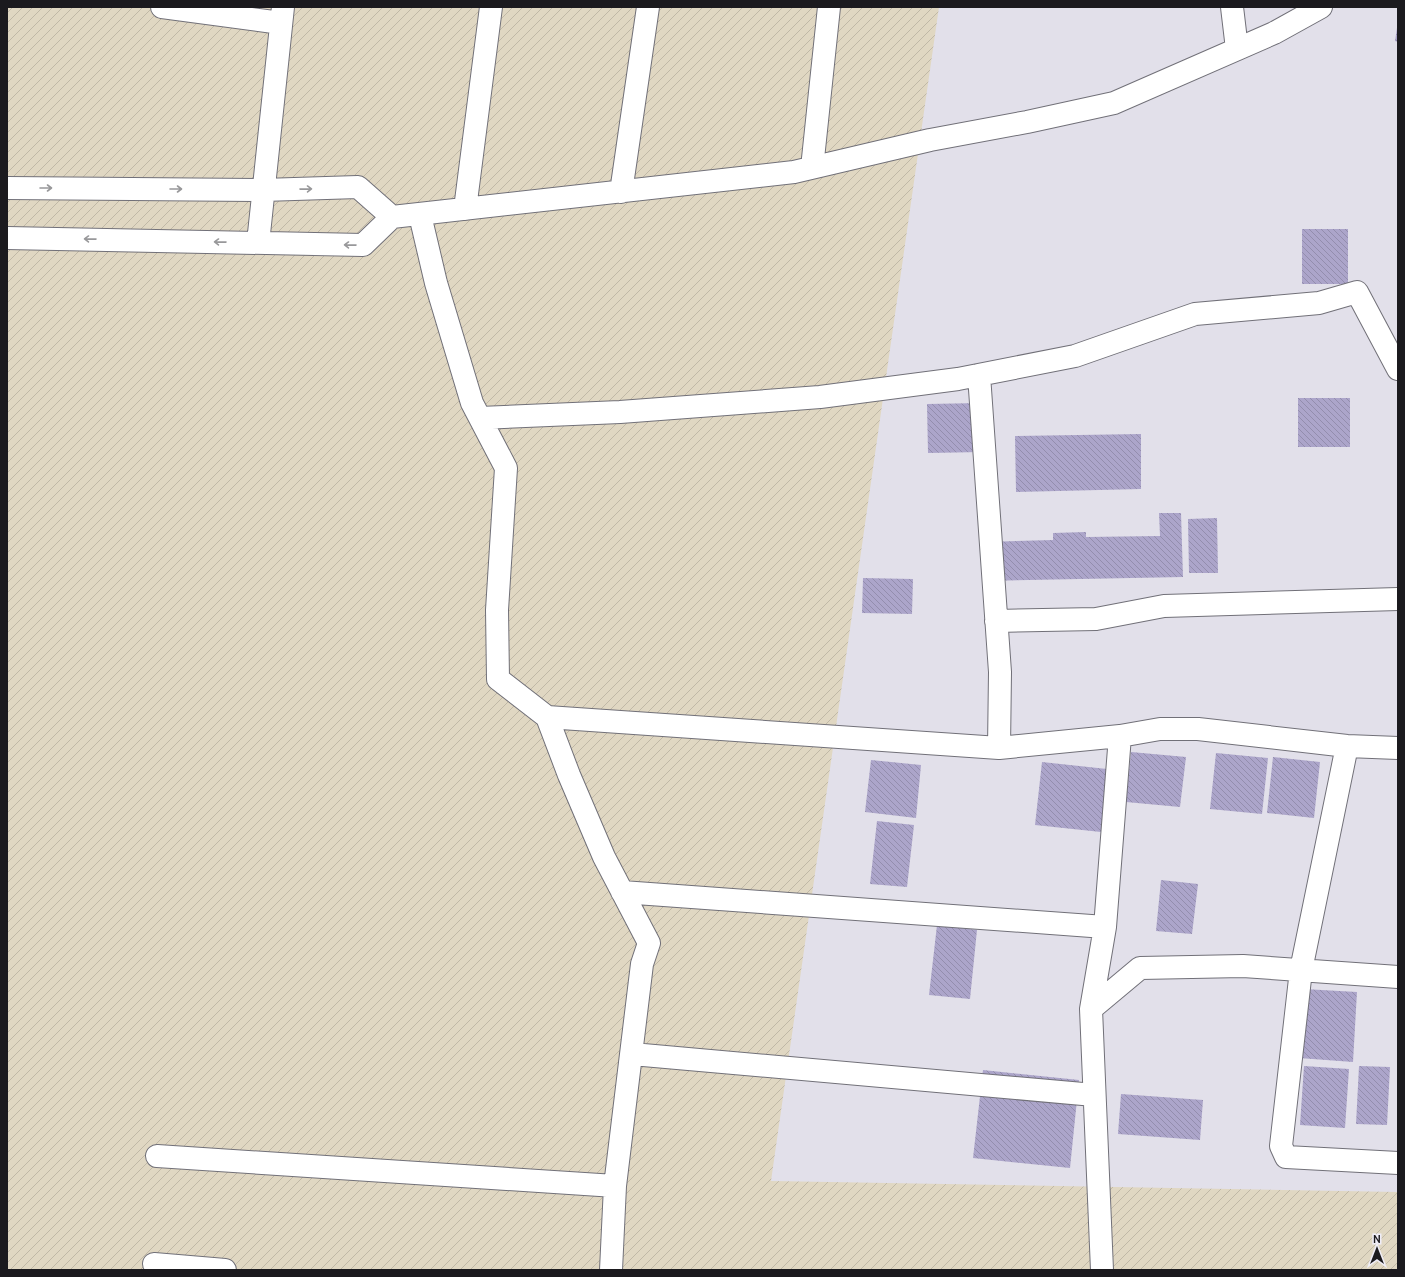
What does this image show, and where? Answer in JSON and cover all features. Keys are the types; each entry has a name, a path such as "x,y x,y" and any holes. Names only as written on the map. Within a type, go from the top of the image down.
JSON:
{"street":[{"path":"162,7 282,15 258,243"},
{"path":"465,209 491,7"},
{"path":"621,192 648,7"},
{"path":"812,168 829,7"},
{"path":"1232,7 1238,49"},
{"path":"7,238 363,245 392,217 794,172 930,140 1027,122 1114,103 1274,33 1321,7"},
{"path":"7,188 263,190 358,187 392,217"},
{"path":"420,214 436,283 472,403 506,468 497,610 498,679 547,717 572,782 604,857 649,943 642,964 615,1186 611,1270"},
{"path":"480,418 620,412 820,397 979,375 1075,356 1195,314 1319,303 1357,292 1398,369"},
{"path":"979,375 1000,672 999,748"},
{"path":"996,621 1096,618 1164,606 1398,599"},
{"path":"547,717 999,748 1120,736 1160,729 1198,729 1347,746 1398,748"},
{"path":"1102,1270 1091,1009 1105,927 1120,736"},
{"path":"1347,746 1301,970 1281,1146 1286,1157 1398,1163"},
{"path":"622,892 1105,927"},
{"path":"1091,1009 1140,968 1244,966 1398,977"},
{"path":"632,1054 1094,1095"},
{"path":"157,1156 615,1186"},
{"path":"154,1264 225,1270"}],"shaded area":[{"path":"7,7 939,7 771,1181 1398,1192 1398,1270 7,1270"}],"building":[{"path":"1398,28 1398,42 1395,41"},
{"path":"1302,229 1348,229 1348,284 1302,284"},
{"path":"1298,398 1350,398 1350,447 1298,447"},
{"path":"981,403 982,452 928,453 927,404"},
{"path":"1141,434 1141,489 1016,492 1015,436"},
{"path":"1159,513 1181,513 1183,577 985,581 985,542 1053,540 1053,533 1086,532 1086,537 1160,536"},
{"path":"1217,518 1218,573 1189,573 1188,519"},
{"path":"863,578 913,579 912,614 862,613"},
{"path":"1131,752 1186,757 1180,807 1126,802"},
{"path":"1216,753 1268,758 1262,814 1210,809"},
{"path":"1273,757 1320,762 1314,818 1267,813"},
{"path":"871,760 921,765 916,818 865,812"},
{"path":"1042,762 1107,769 1101,832 1035,825"},
{"path":"877,821 914,825 907,887 870,884"},
{"path":"1161,880 1198,884 1192,934 1156,931"},
{"path":"937,925 977,930 970,999 929,995"},
{"path":"1304,989 1357,992 1353,1062 1299,1058"},
{"path":"1304,1066 1349,1069 1345,1128 1300,1125"},
{"path":"1359,1066 1390,1067 1387,1125 1356,1124"},
{"path":"983,1070 1079,1080 1070,1168 973,1158"},
{"path":"1121,1094 1203,1100 1200,1140 1118,1134"}]}
